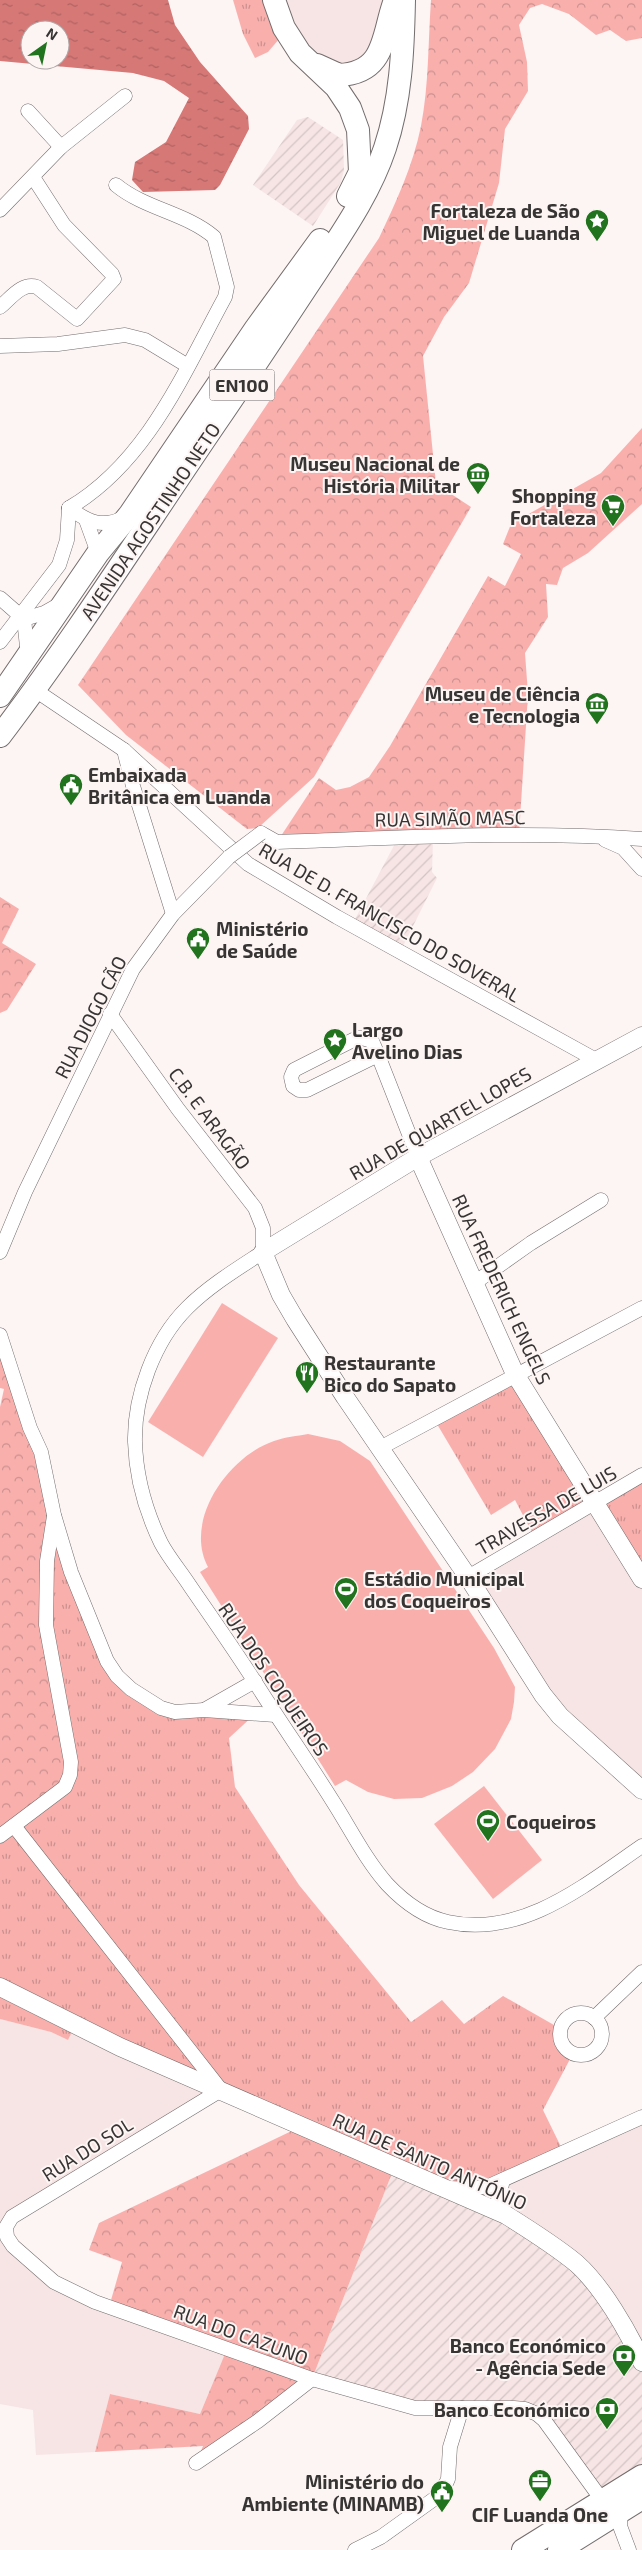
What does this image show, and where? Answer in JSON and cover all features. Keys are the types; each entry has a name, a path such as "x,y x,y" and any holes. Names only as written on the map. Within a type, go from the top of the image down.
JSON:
{"main road":[{"name":"AVENIDA AGOSTINHO NETO","path":"0,696 98,553 130,514 256,328 336,217 360,172 358,130 350,108 336,87 300,53 284,28 274,0"},
{"path":"300,53 320,67 339,75 367,67 377,58 385,40 395,0"},
{"name":"AVENIDA AGOSTINHO NETO","path":"0,736 35,690 260,360 344,231 368,188 384,149 396,104 402,66 404,0"},
{"path":"523,2550 611,2506 639,2485"},
{"path":"559,2550 593,2529 611,2506"}],"street":[{"path":"3,202 33,177 61,147 125,96"},
{"path":"28,111 61,147"},
{"path":"33,177 64,225 112,274 114,280 77,319"},
{"path":"69,508 103,484 142,442 161,415 226,297 227,286 214,237 195,224 133,197 116,185"},
{"path":"0,307 22,288 30,284 37,287 77,319 81,340"},
{"path":"0,346 125,335 144,340 188,366"},
{"path":"69,508 86,520 103,525 114,523 130,514"},
{"path":"0,642 22,617 59,565 67,540 69,508"},
{"path":"86,520 98,553"},
{"path":"0,598 22,617 28,657"},
{"path":"22,617 44,613 66,600"},
{"name":"RUA DE D. FRANCISCO DO SOVERAL","path":"35,690 124,750 248,864 336,917 596,1060"},
{"path":"124,750 133,786 173,914"},
{"name":"RUA DIOGO CÃO","path":"0,1252 25,1192 133,969 173,914 229,857 261,833"},
{"name":"RUA SIMÃO MASC","path":"261,833 277,842 519,835 592,835 642,839"},
{"path":"592,835 623,848 642,869"},
{"name":"C.B. E ARAGÃO","path":"110,1014 178,1109 255,1208 263,1228 262,1252"},
{"name":"RUA DE QUARTEL LOPES","path":"262,1252 418,1157 642,1036"},
{"path":"357,1038 372,1041 377,1048 378,1055 307,1090 295,1088 291,1081 294,1070 357,1038"},
{"name":"RUA FREDERICH ENGELS","path":"378,1055 418,1157 473,1284 515,1374 642,1579"},
{"path":"473,1284 531,1243 601,1200"},
{"path":"262,1252 281,1295 295,1319 468,1577 542,1695 560,1716 642,1790"},
{"name":"RUA DOS COQUEIROS","path":"262,1252 204,1292 184,1310 169,1331 148,1371 142,1391 135,1441 137,1466 148,1514 162,1545 254,1681 386,1883 413,1907 431,1918 471,1925 532,1915 568,1896 642,1846"},
{"path":"380,1448 515,1374 642,1308"},
{"path":"0,1335 2,1348 30,1428 41,1452 54,1515 71,1572 107,1661 117,1676 131,1689 161,1708 175,1712 204,1710 275,1715"},
{"name":"TRAVESSA DE LUIS","path":"468,1577 642,1475"},
{"path":"0,1836 65,1787 70,1775 69,1750 46,1625 46,1570 54,1515"},
{"path":"204,1710 254,1681"},
{"path":"14,1826 221,2090"},
{"path":"594,2018 640,1979"},
{"name":"RUA DE SANTO ANTÓNIO","path":"0,1987 120,2047 221,2090 436,2187 506,2215 546,2241 582,2270 599,2288 640,2355"},
{"name":"RUA DO SOL","path":"22,2255 12,2246 8,2237 6,2227 12,2217 221,2090"},
{"path":"436,2187 468,2189 489,2186 548,2157 642,2117"},
{"path":"503,2180 498,2200 506,2215"},
{"name":"RUA DO CAZUNO","path":"22,2255 54,2282 95,2302 312,2379 415,2408 514,2408 525,2409 537,2414 544,2420 611,2506"},
{"path":"196,2463 266,2415 312,2379"},
{"path":"355,2550 381,2536 441,2494 448,2479 450,2447 462,2408"},
{"path":"611,2506 627,2546"},
{"path":"593,2529 610,2532 627,2546"}],"shaded area":[{"path":"275,0 395,0 367,67 314,63"},
{"path":"308,117 343,140 344,170 341,182 313,226 253,185 297,120"},
{"path":"433,837 432,872 437,878 400,952 352,925 398,838"},
{"path":"594,1502 642,1579 642,1789 562,1714 468,1577"},
{"path":"0,2019 51,2032 68,2040 76,2024 221,2090 23,2210 7,2237 54,2282 227,2349 200,2414 110,2394 95,2452 36,2455 33,2410 0,2404"},
{"path":"642,2117 642,2352 506,2215 499,2190 532,2165"},
{"path":"394,2168 506,2215 577,2264 642,2362 642,2476 602,2500 537,2414 448,2409 312,2379"}],"green space":[{"path":"233,0 274,0 286,31 268,52 255,58 243,34"},
{"path":"431,0 642,0 642,38 626,41 610,30 596,35 569,14 542,4 530,8 519,25 527,62 528,91 505,129 499,183 469,283 444,317 423,356 436,484 471,507 314,777 258,828 247,829 126,735 78,685 379,238 409,170 418,141 424,111 427,79"},
{"path":"642,428 642,504 588,553 563,568 557,585 546,584 548,617 525,653 528,694 519,835 277,842 319,778 336,790 350,787 369,777 390,746 488,576 505,586 521,554 503,544 511,524 601,473"},
{"path":"0,897 19,909 2,943 36,964 7,1010 0,1013"},
{"path":"222,1303 278,1338 203,1457 148,1422"},
{"path":"0,1350 48,1483 54,1674 70,1775 0,1836 0,1407 4,1389 0,1388"},
{"path":"515,1374 594,1502 642,1475 642,1578 594,1503 535,1538 515,1500 491,1515 434,1419"},
{"name":"Estádio Municipal dos Coqueiros","path":"308,1434 340,1441 370,1461 494,1648 515,1687 511,1719 495,1749 473,1772 452,1786 422,1798 394,1799 368,1792 346,1780 335,1786 200,1572 208,1567 202,1549 201,1530 206,1510 215,1492 227,1475 241,1460 257,1449 274,1441"},
{"path":"54,1515 117,1676 175,1712 255,1714 229,1738 235,1787 299,1885 411,2022 442,2000 464,2024 503,1996 561,2029 562,2043 571,2053 569,2061 543,2110 563,2151 468,2189 76,2024 68,2040 51,2032 0,2019 0,1836 46,1625"},
{"name":"Coqueiros","path":"484,1786 542,1860 493,1899 434,1824"},
{"path":"302,2126 394,2168 312,2379 196,2463 203,2446 95,2452 110,2394 200,2414 227,2349 109,2307 122,2262 89,2250 99,2223"}],"water":[{"path":"0,0 168,0 175,25 200,62 248,116 249,129 220,185 215,190 143,192 132,180 135,162 166,142 189,98 164,81 133,73 70,67 70,20 20,20 20,63 0,61"}],"place":[{"name":"Fortaleza de São Miguel de Luanda","path":"597,242"},
{"name":"Museu Nacional de História Militar","path":"478,495"},
{"name":"Shopping Fortaleza","path":"613,527"},
{"name":"Museu de Ciência e Tecnologia","path":"597,725"},
{"name":"Embaixada Britânica em Luanda","path":"71,806"},
{"name":"Ministério de Saúde","path":"198,960"},
{"name":"Largo Avelino Dias","path":"335,1061"},
{"name":"Restaurante Bico do Sapato","path":"307,1394"},
{"name":"Estádio Municipal dos Coqueiros","path":"346,1610"},
{"name":"Coqueiros","path":"488,1842"},
{"name":"Banco Económico - Agência Sede","path":"624,2377"},
{"name":"Banco Económico","path":"607,2430"},
{"name":"CIF Luanda One","path":"540,2502"},
{"name":"Ministério do Ambiente (MINAMB)","path":"442,2513"}]}
